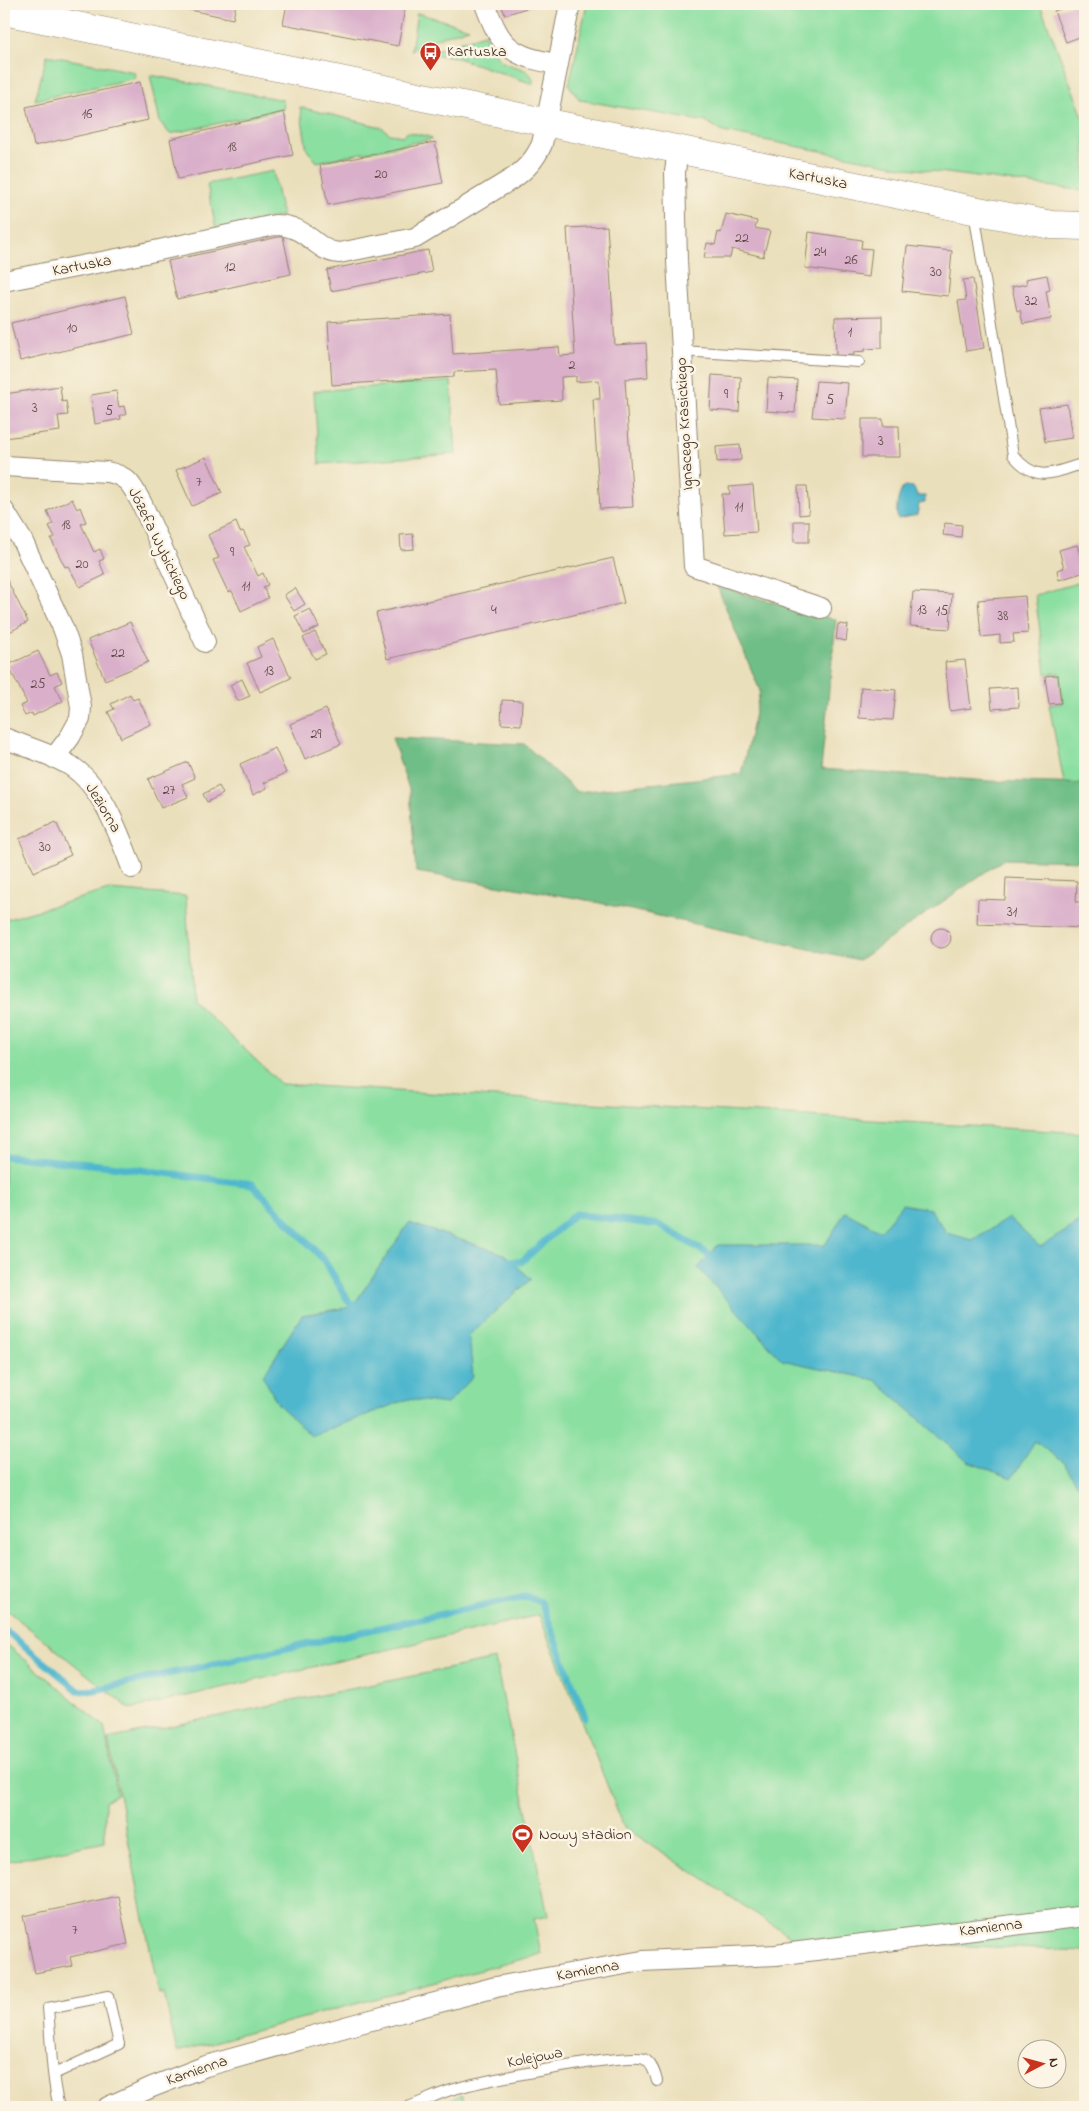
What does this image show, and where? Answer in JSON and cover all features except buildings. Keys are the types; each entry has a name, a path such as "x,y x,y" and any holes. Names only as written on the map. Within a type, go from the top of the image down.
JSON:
{"main road":[{"name":"Kartuska","path":"4,12 974,210 1052,225 1085,226"}],"street":[{"path":"485,4 493,26 504,42 515,52 529,59 557,64"},
{"path":"546,122 570,4"},
{"name":"Kartuska","path":"4,281 275,225 298,228 330,252 338,253 415,238 515,177 529,166 542,144 546,122"},
{"name":"Ignacego Krasickiego","path":"678,149 675,172 681,351 694,566 821,608"},
{"name":"Józefa Wybickiego","path":"4,466 107,472 119,474 132,484 205,642"},
{"path":"4,511 22,540 63,628 72,654 81,707 80,719 70,738 54,758"},
{"name":"Jeziorna","path":"4,738 72,767 89,782 114,821 132,868"},
{"name":"Kamienna","path":"108,2107 206,2066 496,1987 642,1961 776,1955 1085,1916"}],"lane":[{"path":"974,210 1013,455 1023,467 1032,473 1045,474 1085,463"},
{"path":"681,351 859,362"},
{"path":"54,2074 119,2044 108,1996 48,2008 54,2074 59,2107"},
{"name":"Kolejowa","path":"408,2107 458,2088 602,2060 644,2059 653,2068 657,2081"}],"green space":[{"path":"587,4 1040,4 1085,122 1085,191 908,168 723,132 707,122 580,100 569,85"},
{"path":"417,13 469,28 437,38 411,50"},
{"path":"484,34 499,59 530,73 533,84 452,56 423,54"},
{"path":"47,55 134,72 136,78 35,100"},
{"path":"150,75 283,100 284,109 170,134 160,122"},
{"path":"300,107 381,127 390,134 403,136 408,132 432,139 317,162 307,150"},
{"path":"273,171 282,216 216,229 207,184"},
{"path":"451,381 456,454 319,464 314,391"},
{"path":"1085,581 1085,784 1064,783 1049,705 1062,703 1059,673 1046,674 1035,595"},
{"path":"717,586 836,620 821,769 989,781 1085,784 1085,861 1004,859 859,960 577,898 416,872 410,792 392,738 524,744 577,792 741,774 760,691"},
{"path":"109,890 186,896 192,999 281,1084 1085,1133 1085,1951 793,1938 624,1827 539,1615 130,1709 4,1608 4,920"},
{"path":"4,1642 104,1726 117,1794 105,1801 105,1842 4,1862"},
{"path":"495,1659 548,1916 534,1919 541,1954 177,2052 164,1994 159,1994 108,1739"},
{"path":"462,2095 463,2107 427,2107 430,2106"}],"water":[{"path":"904,486 913,487 918,496 925,496 925,503 919,504 917,515 898,519 898,502"},
{"path":"902,1204 930,1209 947,1233 972,1240 1009,1218 1040,1247 1085,1219 1085,1485 1077,1485 1064,1463 1035,1441 1012,1478 968,1462 875,1380 782,1360 698,1268 718,1245 825,1245 845,1212 881,1231"},
{"path":"409,1223 504,1254 531,1279 469,1335 473,1377 447,1404 408,1399 311,1436 278,1404 263,1376 302,1315 352,1307"}],"waterway":[{"path":"4,1156 110,1166 252,1184 324,1260 352,1307 361,1303"},
{"path":"504,1261 521,1262 575,1214 659,1225 710,1255"},
{"path":"4,1629 79,1691 95,1690 525,1596 541,1602 585,1717"}],"place":[{"name":"Kartuska","path":"431,71"},
{"name":"Nowy stadion","path":"523,1854"}]}
